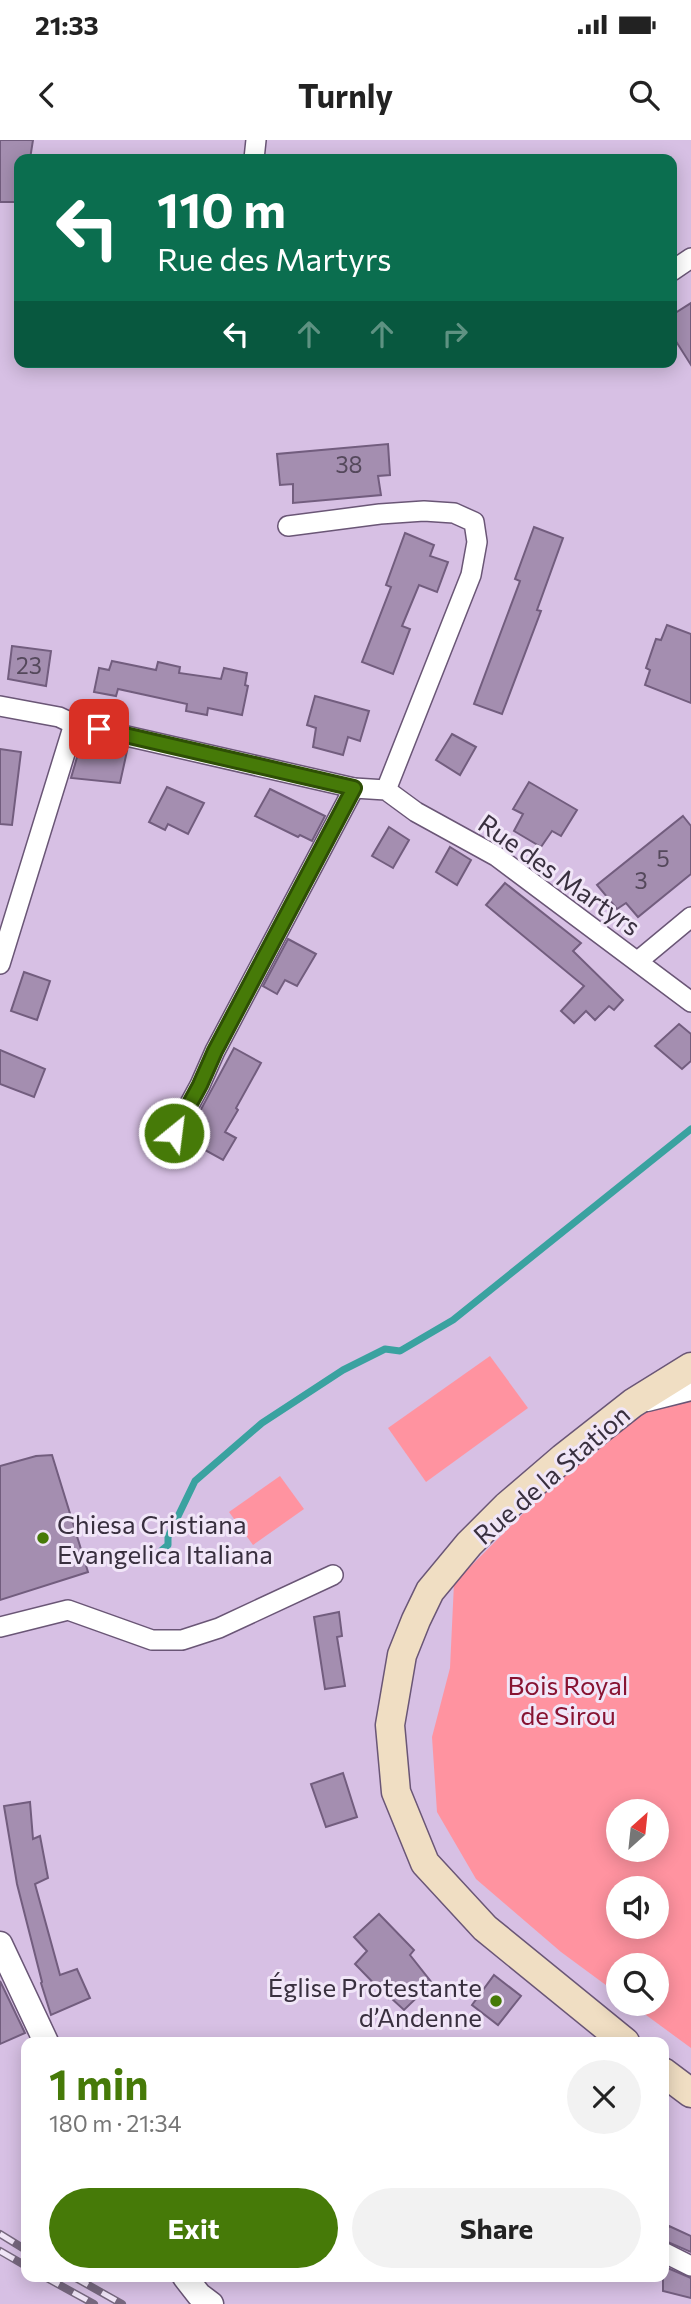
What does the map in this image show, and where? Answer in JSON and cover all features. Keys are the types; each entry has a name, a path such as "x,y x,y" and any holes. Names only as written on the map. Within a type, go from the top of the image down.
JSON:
{"main road":[{"name":"Rue de la Station","path":"619,2037 485,1928 425,1863 396,1793 390,1726 402,1655 430,1591 469,1544 507,1506 563,1458 633,1403 691,1367"},
{"path":"669,2076 691,2093"}],"street":[{"path":"0,706 60,717 74,724 354,788 386,790 471,575 477,542 474,522 454,513 424,511 288,526"},
{"path":"0,964 74,724"},
{"path":"174,1133 354,788"},
{"name":"Rue des Martyrs","path":"386,790 416,812 496,856 691,1002"},
{"path":"638,961 691,917"},
{"path":"633,1403 691,1388"},
{"path":"0,1626 68,1611 152,1640 182,1640 219,1628 333,1574"},
{"path":"0,1944 44,2037"},
{"path":"669,2255 691,2266"},
{"path":"189,2282 211,2304"}],"green space":[{"path":"490,1356 528,1408 426,1482 388,1428"},
{"name":"Bois Royal de Sirou","path":"691,1388 691,2048 647,2016 669,2016 669,1953 606,1953 606,1985 561,1952 476,1879 437,1812 432,1737 450,1668 454,1583 633,1403"},
{"path":"280,1476 304,1509 253,1545 229,1512"}],"building":[{"path":"0,140 33,140 31,154 14,154 14,202 0,202"},
{"path":"691,303 691,365 677,343 677,312"},
{"path":"388,444 390,475 378,476 381,495 293,503 293,484 280,485 277,454"},
{"path":"534,527 563,538 537,610 541,611 502,714 474,704 520,581 515,579"},
{"path":"405,533 434,545 430,556 448,562 437,592 419,585 402,626 410,629 393,674 362,662 391,587 386,585"},
{"path":"667,625 691,634 691,703 645,685 650,670 646,668 656,639 661,640"},
{"path":"12,646 51,651 46,686 8,679"},
{"path":"112,661 156,670 158,662 180,667 179,673 221,679 224,668 247,673 245,685 248,686 242,715 208,708 207,715 186,711 187,704 118,689 116,696 94,692 99,668 109,670"},
{"path":"315,696 369,711 360,741 348,737 343,755 313,747 316,728 307,725"},
{"path":"452,734 476,747 460,775 436,760"},
{"path":"80,747 127,751 120,783 71,778"},
{"path":"0,749 21,752 12,825 0,824"},
{"path":"529,782 577,810 561,836 552,831 541,847 514,831 523,814 513,809"},
{"path":"167,787 204,803 188,834 168,824 165,830 149,822"},
{"path":"270,789 325,816 312,841 255,816"},
{"path":"683,816 691,826 691,874 638,917 626,903 617,909 597,885"},
{"path":"389,827 409,840 393,868 372,856"},
{"path":"450,847 471,860 457,885 436,872"},
{"path":"505,883 581,943 573,951 623,1000 614,1010 609,1006 595,1020 586,1011 574,1023 561,1011 584,986 486,905"},
{"path":"288,939 316,954 297,986 285,980 277,994 263,986"},
{"path":"24,972 50,981 37,1020 11,1011"},
{"path":"679,1024 691,1034 691,1061 682,1069 655,1046"},
{"path":"234,1048 261,1063 225,1132 236,1138 223,1160 185,1139"},
{"path":"0,1050 45,1069 34,1097 0,1084"},
{"name":"Chiesa Cristiana Evangelica Italiana","path":"52,1455 88,1572 0,1600 0,1466 36,1456"},
{"path":"339,1612 342,1636 337,1637 345,1686 325,1689 314,1617"},
{"path":"343,1773 357,1817 326,1827 311,1784"},
{"path":"30,1802 33,1839 40,1836 48,1878 35,1884 60,1975 77,1969 90,1998 51,2015 17,1884 4,1806"},
{"path":"379,1914 414,1950 410,1955 432,1983 404,2010 389,1999 355,1964 367,1951 354,1937"},
{"name":"Église Protestante d’Andenne","path":"494,1975 521,1996 498,2025 472,2005"},
{"path":"0,1981 25,2033 0,2044"},
{"path":"669,2226 691,2236 691,2252 669,2243"},
{"path":"669,2269 691,2278 691,2298 663,2291 663,2282 669,2282"}],"waterway":[{"path":"162,1550 168,1545 168,1537 195,1481 262,1423 343,1370 385,1349 400,1351 453,1320 691,1129"}],"railway":[{"path":"0,2234 21,2247"},
{"path":"0,2251 21,2263"},
{"path":"54,2282 94,2304"},
{"path":"83,2282 122,2304"}],"place":[{"name":"Chiesa Cristiana Evangelica Italiana","path":"43,1538"},
{"name":"Église Protestante d’Andenne","path":"496,2001"}],"route":[{"path":"99,729 354,788 174,1133"}]}
